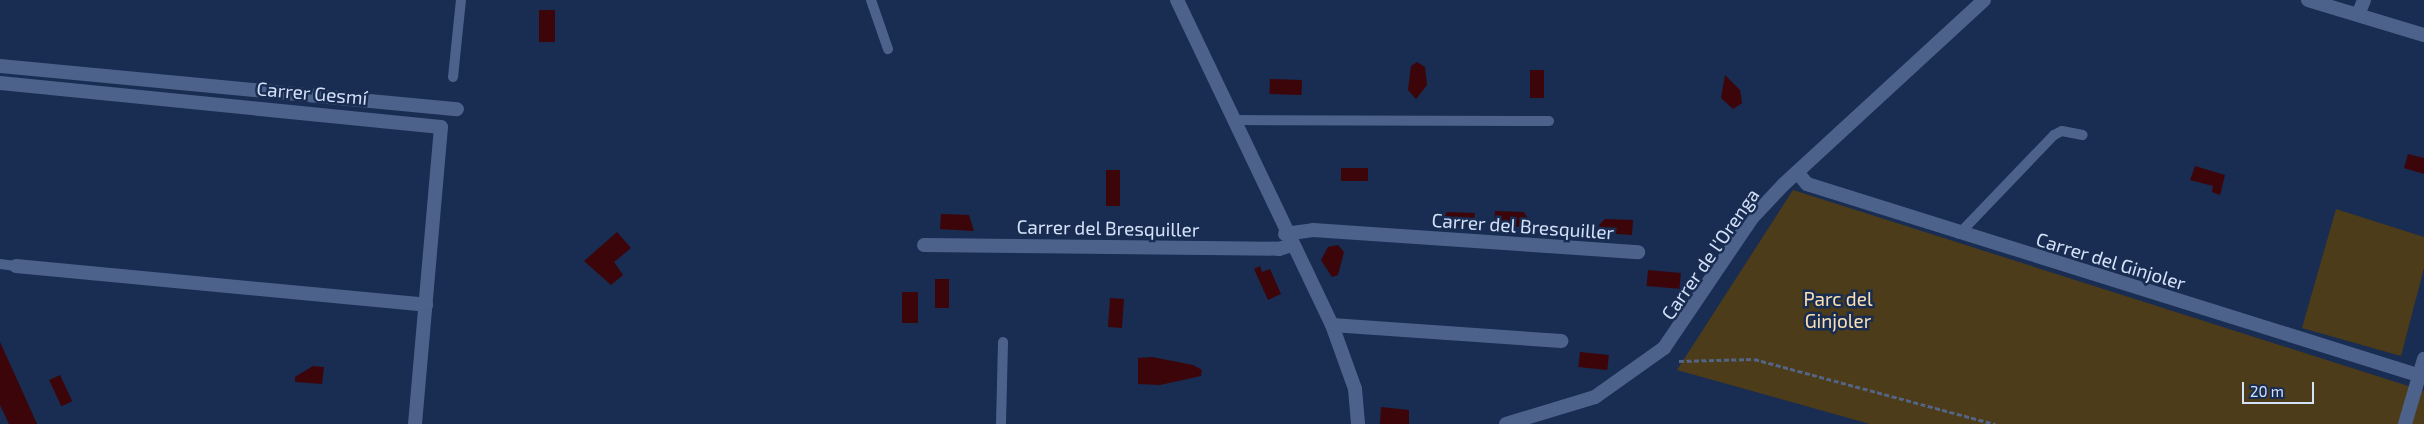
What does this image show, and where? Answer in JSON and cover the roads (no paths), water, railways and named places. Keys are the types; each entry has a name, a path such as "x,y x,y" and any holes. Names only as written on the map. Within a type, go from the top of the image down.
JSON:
{"street":[{"path":"1177,0 1288,239 1332,326 1355,389 1358,424"},
{"name":"Carrer de l'Orenga","path":"1506,424 1595,396 1656,356 1691,314 1752,218 1797,172 1984,0"},
{"path":"2308,0 2424,35"},
{"path":"2358,15 2364,0"},
{"name":"Carrer Gesmí","path":"0,66 457,109"},
{"name":"Carrer Gesmí","path":"0,83 434,123 443,132 415,424"},
{"name":"Carrer del Ginjoler","path":"1797,172 1808,184 1959,234 2422,376"},
{"name":"Carrer del Bresquiller","path":"924,244 1278,249 1288,239 1313,230 1638,252"},
{"path":"16,266 426,304"},
{"path":"1332,326 1561,341"},
{"path":"2405,424 2422,376 2424,360"}],"lane":[{"path":"453,78 461,0"},
{"path":"871,0 888,49"},
{"path":"1233,120 1548,121"},
{"path":"1959,234 2054,135 2062,131 2083,134"},
{"path":"0,264 16,266"},
{"path":"1001,424 1003,342"}],"park label":[{"name":"Parc del Ginjoler","path":"1838,310"}]}
